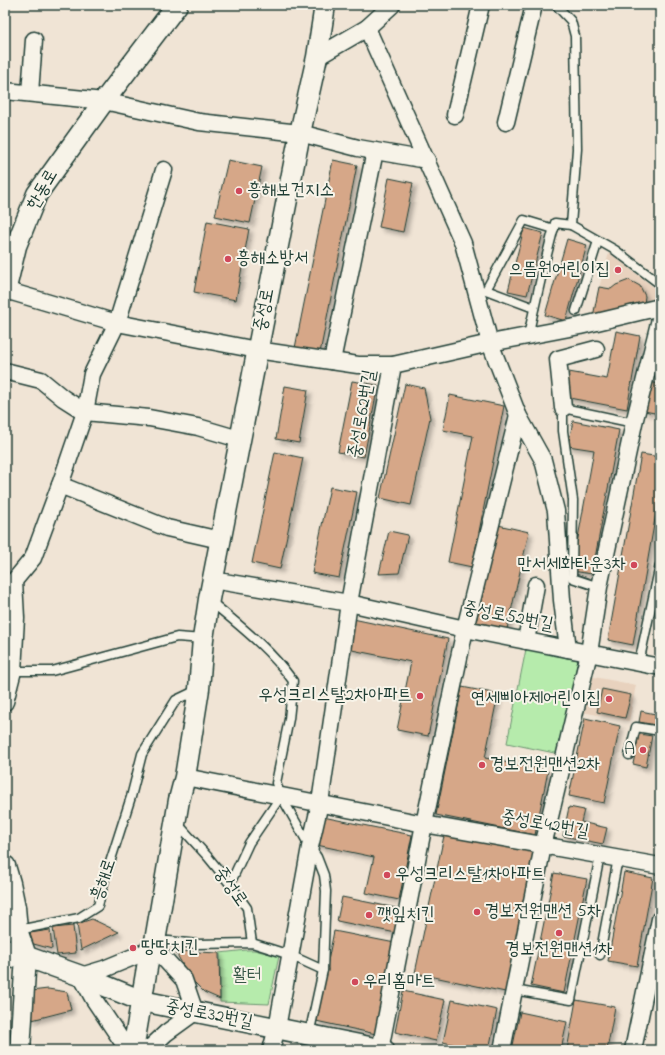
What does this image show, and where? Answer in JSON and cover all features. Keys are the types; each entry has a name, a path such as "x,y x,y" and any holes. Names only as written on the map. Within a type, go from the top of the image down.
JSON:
{"street":[{"name":"한동로","path":"177,5 104,101 37,194 11,247 5,291 117,323 257,350"},
{"name":"중성로","path":"133,1050 179,800 185,777 200,689 203,639 220,540 300,133 317,57 324,5"},
{"path":"317,57 367,28 392,5"},
{"path":"455,115 480,5"},
{"path":"506,122 534,5"},
{"path":"367,28 463,243 490,343 518,415 543,460 556,511 562,600 568,649"},
{"path":"30,93 34,40"},
{"path":"5,91 104,101 198,122 300,133 376,151 427,160"},
{"path":"332,361 376,151"},
{"path":"5,702 14,671 16,618 10,577 34,558 85,412 92,374 117,323 164,170"},
{"path":"393,365 660,307"},
{"path":"502,1050 543,846 589,652 599,587 634,423 660,318"},
{"path":"563,408 558,359 596,349"},
{"name":"중성로62번길","path":"257,350 358,365 393,365 349,603"},
{"path":"5,371 41,380 63,398 85,412 156,419 198,427 239,439"},
{"path":"381,1050 424,824 465,629 518,415"},
{"path":"60,485 167,528 220,540"},
{"path":"526,641 536,585"},
{"name":"중성로52번길","path":"211,590 349,603 465,629 660,667"},
{"path":"320,802 349,603"},
{"name":"중성로42번길","path":"185,777 281,796 320,802 424,824 660,866"},
{"name":"중성로32번길","path":"276,1028 310,847 320,802"},
{"path":"5,866 15,907 17,930 26,956 20,1050"},
{"path":"633,1050 660,920"},
{"path":"128,1050 81,976 104,969 152,946 184,980 195,1012 145,1050"},
{"name":"중성로32번길","path":"5,949 81,976 142,1001 381,1050"},
{"path":"271,1050 276,1028"}],"lane":[{"path":"556,5 571,21 575,36 577,149 571,225"},
{"path":"534,308 486,290 524,220 554,229"},
{"path":"528,336 555,223 571,225 615,250 660,284"},
{"path":"576,311 598,241"},
{"path":"599,587 572,578 573,500 563,431 563,408 634,423"},
{"path":"639,663 660,565"},
{"path":"211,590 280,663 293,681 289,719 276,783 281,796 317,857 324,874 326,891 324,970 309,1035"},
{"path":"14,671 52,670 177,637 203,639"},
{"name":"흥해로","path":"17,930 79,918 98,906 106,875 131,797 142,754 176,700 200,689"},
{"path":"629,755 636,727 660,731"},
{"path":"230,884 249,843 281,796"},
{"name":"중성로","path":"175,821 208,857 247,908 252,943"},
{"path":"514,990 571,1000 600,856"},
{"path":"600,956 618,858"},
{"path":"152,946 169,941 197,944 252,943 290,955 324,970"},
{"path":"5,967 26,956"}],"shaded area":[{"name":"으뜸원어린이집","path":"609,253 656,289 656,294 652,305 590,319"},
{"name":"연세삐아제어린이집","path":"589,676 636,685 629,721 582,712"}],"green space":[{"path":"526,649 578,660 559,754 507,743"},
{"name":"활터","path":"254,950 279,956 269,1004 220,1002 220,953"}],"building":[{"name":"흥해보건지소","path":"228,160 262,167 250,223 215,216"},
{"path":"333,160 357,165 320,353 295,348"},
{"path":"389,178 413,183 403,232 379,227"},
{"path":"207,221 249,229 236,300 194,292"},
{"path":"524,228 543,233 527,295 508,291"},
{"path":"567,239 587,245 566,321 545,315"},
{"path":"629,280 640,286 645,296 644,304 593,317 599,287 611,289 616,285"},
{"path":"616,331 640,336 627,409 564,397 569,372 607,379"},
{"path":"660,348 660,378 653,377"},
{"path":"352,381 378,385 364,457 338,452"},
{"path":"649,382 660,384 660,414 644,411"},
{"path":"405,384 424,388 430,418 411,505 380,498"},
{"path":"285,386 308,390 299,443 276,439"},
{"path":"450,395 504,406 472,567 448,562 473,436 443,430"},
{"path":"573,421 619,430 592,574 572,571 594,450 568,446"},
{"path":"275,452 303,458 280,569 252,563"},
{"name":"만서세화타운3차","path":"641,454 660,457 660,490 633,645 608,640"},
{"path":"330,487 357,492 339,578 312,573"},
{"path":"498,525 529,532 507,629 476,622"},
{"path":"389,531 408,535 399,573 379,574"},
{"name":"우성크리스탈2차아파트","path":"353,619 448,639 428,736 397,730 411,662 347,649"},
{"name":"경보전원맨션2차","path":"462,687 498,694 485,758 548,771 535,835 436,815"},
{"path":"602,689 631,695 625,718 597,712"},
{"path":"641,711 660,715 660,726 639,722"},
{"path":"585,718 620,726 604,803 569,796"},
{"name":"A","path":"639,734 652,736 646,767 633,764"},
{"path":"569,807 584,810 581,822 607,828 603,844 563,836"},
{"name":"우성크리스탈1차아파트","path":"318,816 412,835 399,900 366,893 374,857 312,844"},
{"name":"경보전원맨션 5차","path":"445,831 540,851 510,993 415,973"},
{"path":"624,872 653,878 637,966 608,961"},
{"name":"경보전원맨션1차","path":"554,873 587,879 564,993 531,986"},
{"name":"깻잎치킨","path":"342,897 401,909 396,933 337,921"},
{"path":"92,919 119,932 81,950 77,924"},
{"path":"73,926 76,953 57,955 53,928"},
{"path":"50,930 52,949 30,943 30,933"},
{"name":"우리홈마트","path":"334,931 395,943 376,1034 316,1021"},
{"path":"175,951 219,953 220,999 204,992 190,978"},
{"path":"48,989 67,992 71,1010 32,1020 31,991"},
{"path":"403,991 445,1000 436,1041 395,1032"},
{"path":"452,1000 497,1010 489,1050 478,1050 443,1042"},
{"path":"576,1000 615,1007 607,1050 567,1050"},
{"path":"520,1012 567,1022 561,1050 512,1050"}],"place":[{"name":"흥해보건지소","path":"239,191"},
{"name":"흥해소방서","path":"228,259"},
{"name":"으뜸원어린이집","path":"618,270"},
{"name":"만서세화타운3차","path":"634,565"},
{"name":"우성크리스탈2차아파트","path":"420,696"},
{"name":"연세삐아제어린이집","path":"609,699"},
{"name":"A","path":"643,750"},
{"name":"경보전원맨션2차","path":"482,765"},
{"name":"우성크리스탈1차아파트","path":"387,875"},
{"name":"경보전원맨션 5차","path":"477,912"},
{"name":"깻잎치킨","path":"369,915"},
{"name":"경보전원맨션1차","path":"559,933"},
{"name":"땅땅치킨","path":"133,948"},
{"name":"우리홈마트","path":"355,982"}]}
